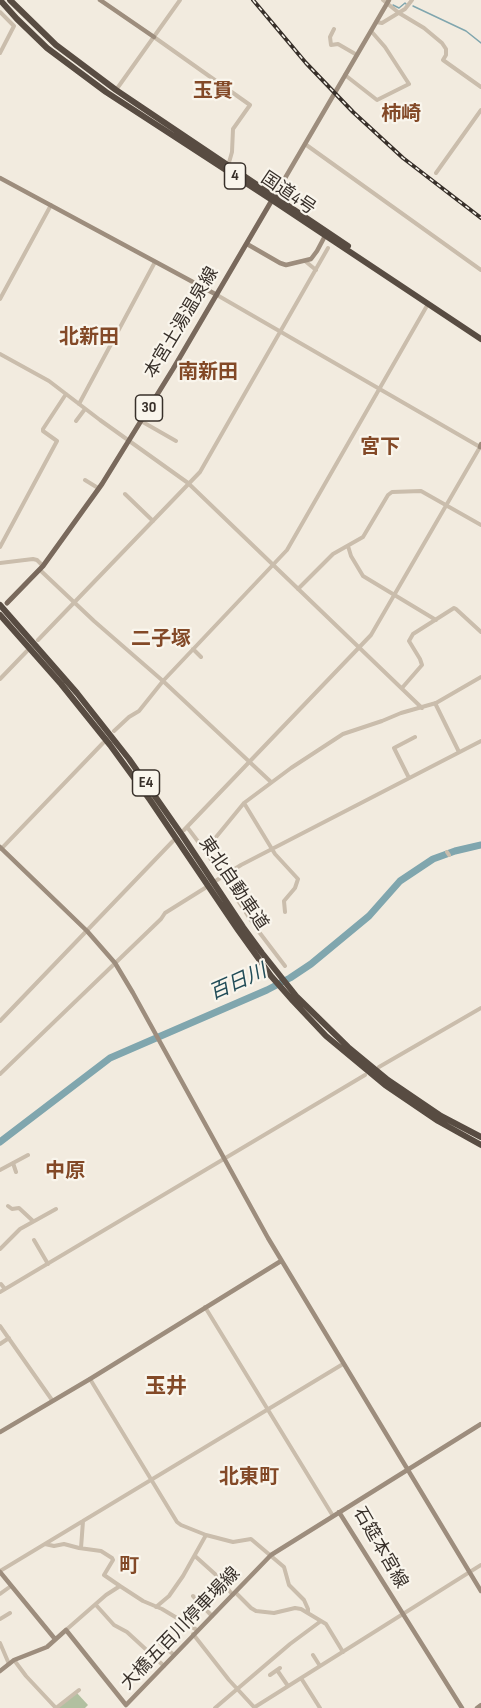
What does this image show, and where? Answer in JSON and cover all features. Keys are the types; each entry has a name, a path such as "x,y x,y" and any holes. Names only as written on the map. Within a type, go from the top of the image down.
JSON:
{"highway":[{"name":"国道4号","path":"0,0 38,40 89,80 481,334"},
{"name":"国道4号","path":"10,0 50,40 116,90 228,166 325,236 481,339"},
{"name":"東北自動車道","path":"3,604 114,740 160,804 274,974"},
{"name":"東北自動車道","path":"0,615 110,745 238,930 326,1036 385,1086 438,1121 481,1145"},
{"name":"東北自動車道","path":"283,985 330,1031 388,1080 433,1111 481,1137"}],"main road":[{"name":"本宮土湯温泉線","path":"3,604 41,568 98,488 141,421 273,198"}],"street":[{"path":"100,0 250,105 233,129 232,152 228,166"},
{"path":"116,90 180,0"},
{"path":"376,22 382,23 399,13 412,0"},
{"path":"273,198 371,31 386,1 399,13 424,28 442,43 446,49 443,60 481,87"},
{"path":"0,12 14,26 0,52"},
{"path":"334,29 329,42 331,45 338,44 357,55"},
{"path":"345,75 377,100 409,84 385,47 371,31"},
{"path":"436,173 481,110"},
{"path":"305,144 481,270"},
{"path":"0,178 217,295 480,445 371,635 186,828 206,852 256,928 285,966"},
{"path":"0,298 51,205"},
{"path":"247,244 286,265 314,257 325,236"},
{"path":"38,640 200,472 328,248"},
{"path":"305,261 316,270"},
{"path":"79,404 156,262"},
{"path":"114,731 139,711 163,681 287,550 429,303"},
{"path":"0,354 49,381 189,483 422,708"},
{"path":"0,547 57,441 43,429 66,394"},
{"path":"76,421 85,409"},
{"path":"141,421 176,441"},
{"path":"85,480 98,488"},
{"path":"298,588 333,554 363,537 390,493 421,491 481,525"},
{"path":"125,494 153,520"},
{"path":"348,546 363,576 436,620"},
{"path":"0,563 37,560 41,568 94,621 163,681 271,782"},
{"path":"402,688 422,665 409,641 413,634 453,609 456,609 481,632"},
{"path":"193,650 201,657"},
{"path":"0,679 27,651"},
{"path":"206,852 244,803 343,734 401,712 435,703 481,677"},
{"path":"435,703 459,752"},
{"path":"409,778 394,748 415,737"},
{"path":"217,880 272,849 481,741"},
{"path":"103,743 1,848 87,931 115,963 280,1261 481,1591"},
{"path":"244,803 272,849 298,879 295,888 285,901 285,912"},
{"path":"0,1021 173,841"},
{"path":"0,1074 165,913 205,888"},
{"path":"379,1067 481,1008"},
{"path":"1,1284 2,1291 365,1075"},
{"path":"0,1170 28,1155"},
{"path":"13,1163 16,1172"},
{"path":"8,1206 12,1209 19,1208 33,1221"},
{"path":"0,1249 20,1229 56,1209"},
{"path":"34,1240 48,1264"},
{"path":"0,1432 280,1261"},
{"path":"205,1307 333,1516"},
{"path":"0,1326 52,1400"},
{"path":"0,1344 9,1338"},
{"path":"55,1639 0,1572 343,1364"},
{"path":"90,1379 177,1521 181,1525 206,1535 237,1542 250,1539 284,1567 289,1585 304,1600 309,1613"},
{"name":"石筵本宮線","path":"462,1708 339,1512 481,1424"},
{"name":"大橋五百川停車場線","path":"66,1630 124,1706 271,1555 339,1512"},
{"path":"81,1548 83,1521"},
{"path":"156,1607 169,1596 183,1576 206,1535"},
{"path":"45,1544 54,1546 64,1544 100,1551 112,1558 112,1563 104,1575 142,1601 156,1607 195,1632 255,1708 481,1565"},
{"path":"195,1556 254,1610 274,1613 295,1608 309,1613 328,1627 343,1652"},
{"path":"0,1594 12,1586"},
{"path":"0,1671 14,1660 44,1648 120,1586"},
{"path":"193,1596 212,1616"},
{"path":"95,1605 114,1625 126,1632 164,1666"},
{"path":"0,1619 10,1613"},
{"path":"215,1708 306,1631 321,1622"},
{"path":"0,1643 9,1664"},
{"path":"160,1643 174,1655"},
{"path":"313,1655 320,1666"},
{"path":"14,1660 56,1708 79,1690"},
{"path":"270,1675 278,1669 288,1686"},
{"path":"301,1678 320,1708"},
{"path":"477,1708 481,1705"}],"green space":[{"path":"77,1693 88,1705 85,1708 58,1708"}],"waterway":[{"path":"393,5 399,8 406,4"},
{"path":"413,6 466,31 481,43"},
{"name":"百日川","path":"0,1142 110,1058 290,978 311,964 369,916 400,881 433,859 481,845"}],"railway":[{"path":"253,0 306,63 353,112 403,158 481,218"}],"district":[{"name":"玉貫","path":"213,92"},
{"name":"柿崎","path":"401,115"},
{"name":"北新田","path":"89,338"},
{"name":"南新田","path":"208,373"},
{"name":"宮下","path":"380,448"},
{"name":"二子塚","path":"161,640"},
{"name":"中原","path":"65,1172"},
{"name":"玉井","path":"166,1388"},
{"name":"北東町","path":"249,1478"},
{"name":"町","path":"129,1567"}]}
